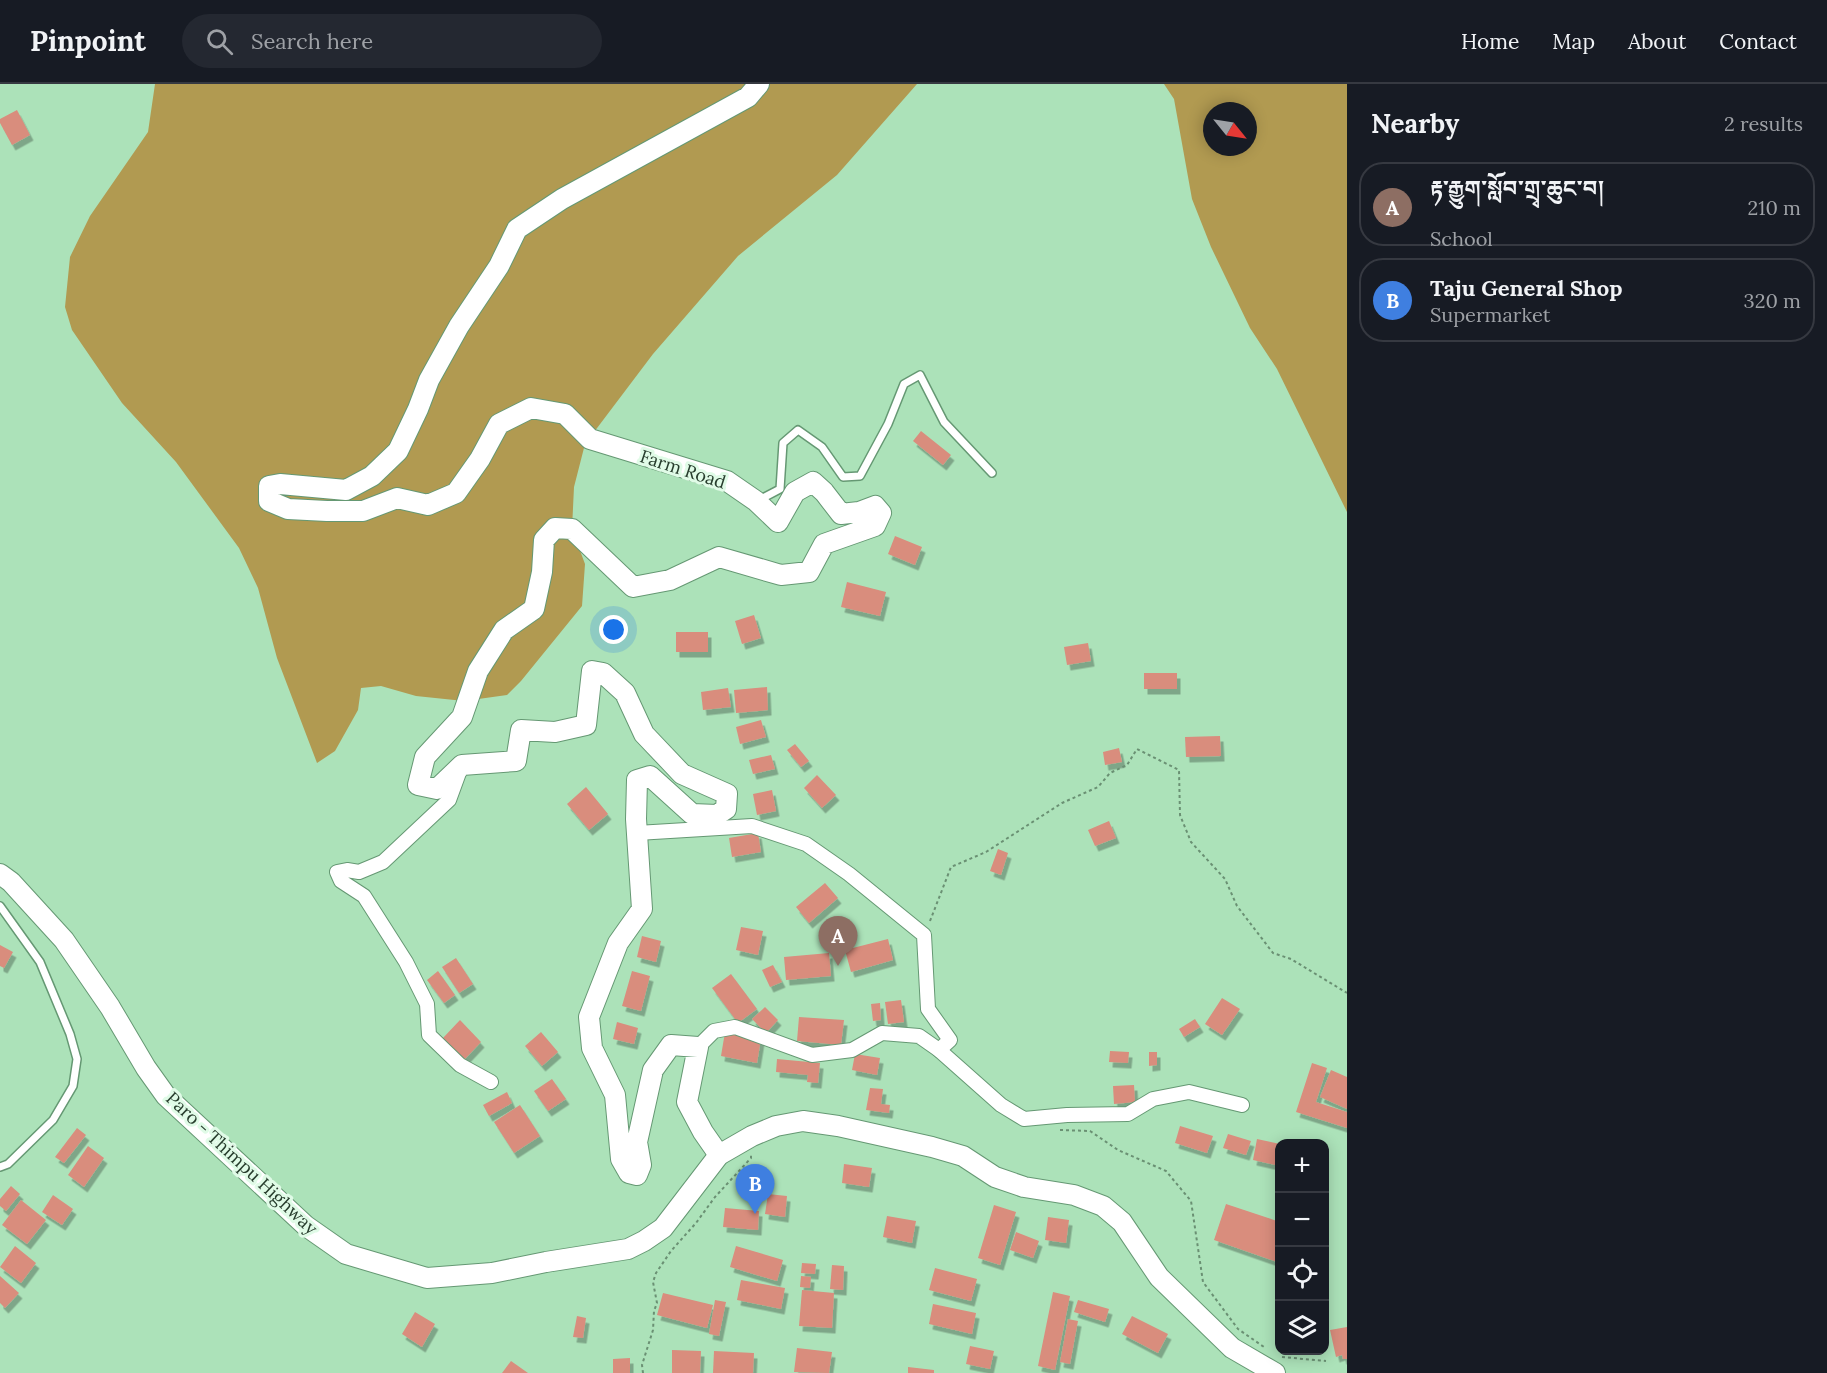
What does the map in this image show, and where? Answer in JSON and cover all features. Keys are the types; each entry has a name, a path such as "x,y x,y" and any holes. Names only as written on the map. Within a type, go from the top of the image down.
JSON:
{"street":[{"name":"Farm Road","path":"462,765 437,789 418,784 425,758 462,717 478,671 504,630 534,609 542,572 544,540 555,528 572,529 633,587 670,580 719,557 781,575 809,572 824,544 875,526 881,513 875,506 859,512 842,514 813,482 795,492 777,522 756,501 727,481 590,439 565,414 531,408 499,424 480,459 456,493 428,505 397,498 363,511 288,509 269,501 269,486 280,484 346,490 372,476 398,451 429,380 459,326 499,266 517,229 562,198 748,97 759,84"},
{"path":"491,1082 460,1065 429,1035 427,1004 406,962 364,896 341,880 337,872 346,870 358,872 383,862 449,800 462,765 516,761 521,730 555,732 586,724 592,671 603,673 625,693 644,734 682,774 727,794 726,809 717,815 692,814 650,776 637,780 637,833 642,909 618,943 589,1017 592,1048 615,1095 621,1159 628,1173 637,1175 641,1165 637,1142 653,1070 671,1045 698,1047"},
{"path":"637,833 752,826 807,844 849,874 924,935 928,1009 950,1040 939,1050"},
{"name":"Paro - Thimpu Highway","path":"0,874 11,882 64,940 110,1006 146,1068 166,1096 306,1226 346,1254 427,1278 492,1273 546,1262 628,1250 663,1228 719,1155 752,1136 776,1126 803,1121 838,1126 963,1156 995,1177 1024,1187 1074,1195 1103,1206 1122,1222 1159,1276 1232,1348 1277,1365"},
{"path":"719,1155 703,1132 687,1101 698,1047 714,1031 735,1028 812,1055 852,1050 882,1034 919,1036 939,1050 1001,1105 1024,1119 1067,1115 1128,1114 1153,1099 1189,1092 1242,1105"}],"lane":[{"path":"756,501 780,489 783,443 798,430 822,447 843,477 860,476 888,424 904,384 920,375 944,422 992,473"},
{"path":"0,906 40,962 70,1034 77,1059 73,1086 53,1120 8,1164 0,1167"}],"path":[{"path":"924,935 951,867 986,852 1062,803 1098,788 1110,772 1127,765 1137,749 1179,770 1180,815 1191,842 1225,879 1237,906 1272,953 1291,959 1347,993"},
{"path":"1059,1130 1090,1131 1118,1150 1166,1171 1191,1201 1203,1282 1238,1329 1270,1351"},
{"path":"643,1373 642,1365 653,1330 657,1303 653,1282 656,1273 715,1197 751,1158 752,1136"},
{"path":"1277,1365 1326,1361"}],"shaded area":[{"path":"155,84 917,84 837,175 738,256 653,354 585,444 574,487 572,529 585,564 582,606 521,681 507,695 464,701 416,696 381,686 361,688 358,710 335,751 317,763 277,658 258,588 239,548 176,462 122,403 72,330 65,307 70,257 90,216 148,132"},
{"path":"1164,84 1347,84 1347,512 1277,369 1250,328 1211,247 1192,199 1174,99"}],"building":[{"path":"17,110 30,135 12,145 0,119"},
{"path":"921,431 951,455 943,465 913,441"},
{"path":"895,536 922,547 915,565 888,554"},
{"path":"847,582 886,592 880,616 841,607"},
{"path":"754,615 761,638 742,644 735,621"},
{"path":"676,632 708,632 708,652 676,652"},
{"path":"1088,643 1091,661 1067,665 1064,647"},
{"path":"1144,673 1177,673 1177,689 1144,689"},
{"path":"767,687 768,710 736,713 734,690"},
{"path":"728,688 731,707 703,710 701,692"},
{"path":"761,720 766,737 740,744 736,727"},
{"path":"1220,736 1221,756 1186,757 1185,737"},
{"path":"795,744 809,761 801,767 787,750"},
{"path":"1119,748 1122,762 1105,765 1103,752"},
{"path":"771,755 775,769 753,774 749,760"},
{"path":"817,775 836,795 822,808 804,788"},
{"path":"586,787 608,814 589,830 567,804"},
{"path":"772,790 776,811 757,815 753,794"},
{"path":"1109,821 1116,838 1095,846 1088,830"},
{"path":"758,833 761,852 732,857 729,838"},
{"path":"998,849 1008,853 1001,875 990,871"},
{"path":"825,883 838,898 809,923 796,907"},
{"path":"741,927 763,931 758,955 736,950"},
{"path":"642,936 661,941 656,962 637,957"},
{"path":"888,939 893,960 851,972 845,950"},
{"path":"0,945 13,952 4,968 0,966"},
{"path":"829,953 831,976 786,980 784,957"},
{"path":"456,958 473,984 459,993 442,967"},
{"path":"773,965 782,982 770,987 762,970"},
{"path":"438,971 455,995 444,1003 427,980"},
{"path":"632,971 650,976 641,1011 622,1006"},
{"path":"731,974 757,1009 738,1023 712,988"},
{"path":"1222,998 1240,1009 1222,1035 1205,1024"},
{"path":"901,1000 904,1022 888,1024 885,1002"},
{"path":"880,1003 881,1020 873,1021 871,1004"},
{"path":"765,1007 778,1020 766,1033 752,1019"},
{"path":"799,1017 844,1020 841,1045 797,1041"},
{"path":"1195,1019 1200,1027 1184,1037 1179,1029"},
{"path":"460,1020 481,1042 464,1060 442,1039"},
{"path":"617,1022 638,1028 634,1044 613,1039"},
{"path":"541,1032 558,1052 542,1066 525,1046"},
{"path":"725,1032 761,1039 757,1063 721,1056"},
{"path":"1110,1051 1129,1052 1128,1063 1109,1062"},
{"path":"1149,1052 1157,1052 1157,1065 1149,1066"},
{"path":"855,1054 880,1058 877,1075 852,1070"},
{"path":"777,1059 820,1063 818,1083 807,1082 808,1075 776,1072"},
{"path":"1312,1063 1327,1068 1316,1102 1347,1112 1347,1128 1296,1112"},
{"path":"1331,1070 1347,1077 1347,1109 1320,1097"},
{"path":"552,1079 566,1099 548,1111 534,1091"},
{"path":"1134,1085 1135,1102 1114,1104 1113,1086"},
{"path":"870,1088 883,1089 881,1104 890,1105 889,1113 866,1110"},
{"path":"507,1092 512,1103 489,1116 483,1105"},
{"path":"520,1105 540,1136 514,1153 494,1122"},
{"path":"1180,1126 1213,1136 1207,1153 1175,1143"},
{"path":"77,1128 86,1135 64,1163 55,1157"},
{"path":"1228,1134 1251,1141 1246,1155 1223,1148"},
{"path":"1257,1139 1275,1143 1275,1165 1253,1160"},
{"path":"88,1146 104,1158 84,1187 68,1175"},
{"path":"844,1164 872,1168 869,1187 842,1183"},
{"path":"11,1186 20,1194 6,1211 0,1206 0,1199"},
{"path":"768,1194 787,1196 785,1217 765,1214"},
{"path":"53,1195 73,1209 62,1225 42,1212"},
{"path":"21,1200 46,1220 27,1244 2,1225"},
{"path":"1226,1204 1275,1220 1275,1261 1214,1240"},
{"path":"994,1205 1016,1212 1000,1265 978,1258"},
{"path":"725,1208 759,1211 758,1230 723,1227"},
{"path":"887,1216 916,1221 912,1243 883,1237"},
{"path":"1048,1217 1069,1220 1066,1243 1045,1240"},
{"path":"1016,1232 1039,1241 1033,1258 1010,1250"},
{"path":"15,1246 36,1263 21,1283 0,1267"},
{"path":"736,1246 783,1260 777,1281 730,1267"},
{"path":"802,1263 816,1264 815,1274 801,1273"},
{"path":"832,1265 844,1266 843,1290 830,1289"},
{"path":"935,1268 977,1279 971,1301 929,1290"},
{"path":"0,1276 19,1293 5,1308 0,1303"},
{"path":"801,1276 811,1277 810,1288 800,1287"},
{"path":"741,1280 785,1288 781,1309 737,1300"},
{"path":"802,1290 834,1293 832,1328 799,1326"},
{"path":"1053,1292 1070,1296 1055,1370 1038,1366"},
{"path":"663,1293 713,1305 707,1328 657,1315"},
{"path":"715,1300 726,1302 719,1336 709,1334"},
{"path":"1078,1300 1109,1309 1105,1322 1074,1312"},
{"path":"933,1304 976,1313 972,1334 929,1324"},
{"path":"415,1312 435,1324 422,1347 402,1334"},
{"path":"577,1316 586,1318 583,1338 573,1337"},
{"path":"1132,1316 1168,1334 1158,1353 1122,1334"},
{"path":"1068,1319 1078,1321 1070,1364 1060,1362"},
{"path":"1347,1327 1347,1359 1343,1359 1342,1355 1336,1357 1330,1330"},
{"path":"970,1346 994,1351 990,1369 966,1364"},
{"path":"797,1348 832,1352 829,1373 794,1372"},
{"path":"672,1350 701,1351 700,1373 672,1373"},
{"path":"714,1351 754,1353 753,1373 713,1373"},
{"path":"630,1358 630,1373 613,1373 613,1359"},
{"path":"511,1361 528,1373 502,1373"},
{"path":"908,1367 934,1370 934,1373 908,1373"}],"place":[{"name":"རྟ་རྒྱུག་སློབ་གྲྭ་ཆུང་བ།","path":"838,966"},
{"name":"Taju General Shop","path":"755,1214"}]}
